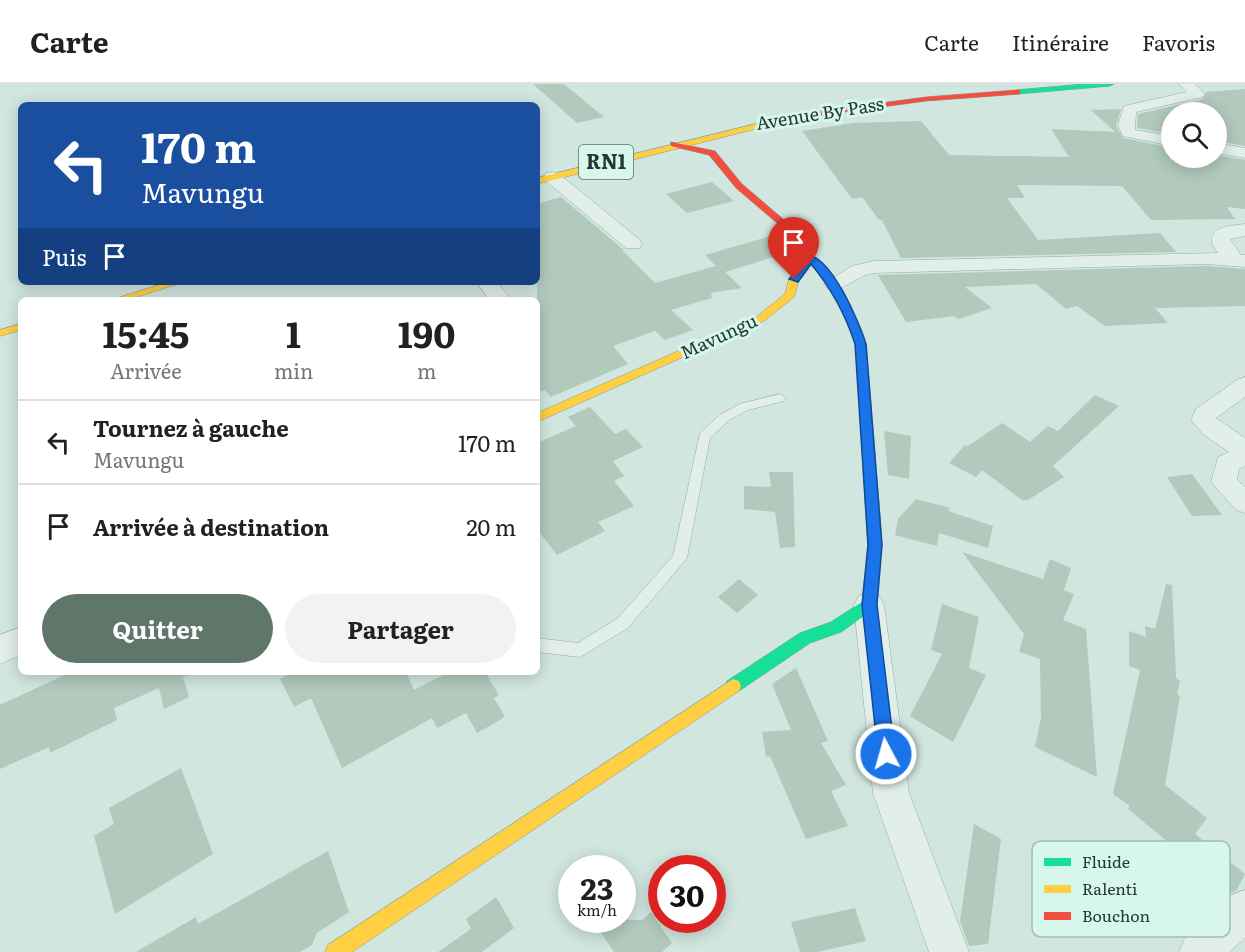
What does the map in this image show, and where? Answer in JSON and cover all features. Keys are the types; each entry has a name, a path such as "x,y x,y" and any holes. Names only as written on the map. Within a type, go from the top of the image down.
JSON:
{"main road":[{"name":"Avenue By Pass","path":"544,179 674,144 804,114 926,99 1110,84"},
{"path":"335,952 805,638 836,627 869,605 875,545 861,344 852,316 834,284 809,257 787,227 739,186 712,153 674,144"},
{"name":"Mavungu","path":"540,417 760,319 790,295 794,279 804,268 809,257"},
{"path":"128,297 170,285"},
{"path":"0,333 18,328"}],"street":[{"path":"1161,102 1198,94 1186,84"},
{"path":"1161,102 1129,109 1126,125 1130,133 1161,139"},
{"path":"1227,150 1245,153"},
{"path":"544,179 633,244"},
{"path":"1240,260 1221,244 1220,238 1226,232 1245,230"},
{"path":"834,284 859,270 874,267 1061,261 1178,261 1214,257 1240,260"},
{"path":"488,285 498,297"},
{"path":"1245,385 1204,415 1203,420 1245,454 1227,465 1224,482 1245,502"},
{"path":"869,605 891,793 949,952"},
{"path":"0,650 18,641"},
{"path":"1230,926 1245,909"},
{"path":"1199,952 1217,937"}],"lane":[{"path":"540,645 580,650 623,623 680,558 704,436 724,417 744,407 780,398"}],"building":[{"path":"533,84 564,84 604,117 577,123"},
{"path":"1245,89 1245,146 1227,143 1227,102 1190,102 1203,99 1206,92"},
{"path":"1121,109 1116,126 1123,138 1161,146 1161,168 1227,168 1227,157 1245,160 1245,209 1227,207 1235,219 1151,220 1122,186 1017,185 1025,198 1007,198 1038,240 1160,233 1176,252 901,258 882,220 879,220 862,197 852,199 802,131 853,123 921,121 949,155 1069,157 1051,129 1115,132 1091,110"},
{"path":"1161,109 1161,132 1137,128 1138,114"},
{"path":"712,182 734,201 687,213 666,194"},
{"path":"561,197 624,250 622,250 655,283 716,266 705,255 774,235 780,255 725,272 742,288 711,293 712,298 671,310 693,330 665,340 655,331 613,346 628,364 551,397 545,390 540,392 540,297 537,297 537,285 540,285 540,203"},
{"path":"1206,266 1245,269 1245,306 1155,308 1168,323 1105,326 1077,306 1066,309 1036,284 965,287 992,308 958,319 954,316 906,322 878,275"},
{"path":"1095,395 1119,406 1053,466 1064,477 1028,500 1022,500 982,470 976,477 949,463 965,445 968,446 1002,423 1030,442 1048,426 1058,431"},
{"path":"590,407 615,434 626,429 643,447 613,461 624,476 614,481 634,506 598,522 605,531 557,555 540,533 540,442 576,426 568,417"},
{"path":"884,431 911,436 909,479 888,475"},
{"path":"769,472 793,472 795,547 780,548 775,512 744,509 744,486 771,487"},
{"path":"1192,474 1222,515 1192,516 1167,477"},
{"path":"916,499 950,508 948,511 993,526 988,548 939,533 937,546 895,535 898,519"},
{"path":"962,552 1043,579 1050,559 1071,568 1064,590 1074,594 1063,620 1086,629 1097,777 1035,747 1041,718 1040,659 1019,652 1024,634"},
{"path":"739,579 758,595 737,613 718,597"},
{"path":"1166,584 1172,585 1176,678 1180,681 1177,694 1180,696 1165,785 1207,818 1195,834 1204,841 1167,841 1128,809 1130,806 1113,794 1140,670 1129,666 1129,631 1146,637 1145,626 1155,629"},
{"path":"942,604 979,617 969,668 986,675 953,742 910,716 942,654 931,650"},
{"path":"796,668 828,741 821,743 846,785 831,791 848,826 806,839 770,756 766,757 762,732 791,730 772,684"},
{"path":"65,675 188,675 183,677 189,697 164,709 159,688 114,708 117,720 50,753 49,747 0,769 0,705"},
{"path":"287,675 407,675 414,690 443,675 487,675 499,695 494,698 505,717 477,733 466,713 437,728 432,718 342,768 311,698 294,707 280,679"},
{"path":"181,768 213,854 115,914 94,836 114,824 109,808"},
{"path":"974,824 1001,839 988,944 969,946 960,921"},
{"path":"328,851 349,912 317,933 312,945 300,952 136,952 196,917 198,924"},
{"path":"1230,862 1245,874 1236,891 1230,893"},
{"path":"496,897 514,928 482,952 438,952 471,929 466,919"},
{"path":"855,908 866,941 817,952 800,952 791,922"},
{"path":"648,915 648,933 665,933 672,943 662,952 614,952 601,933 636,933 636,920 642,920"}],"traffic: fast":[{"path":"1017,92 1110,84"},
{"path":"733,686 805,638 836,627 869,605 875,545 873,516"}],"traffic: slow":[{"path":"540,180 792,117"},
{"path":"540,417 760,319 790,295 794,279 804,269 809,257 797,240"},
{"path":"809,257 827,275 841,296 861,344 873,516"},
{"path":"126,297 168,285"},
{"path":"0,333 18,328"},
{"path":"335,952 733,686"}],"traffic: jam":[{"path":"792,117 926,99 1017,92"},
{"path":"674,144 712,153 739,186 787,227 797,240"}],"route":[{"path":"794,279 804,268 809,257 813,260 834,284 852,316 861,344 875,545 869,605 886,754"}]}
